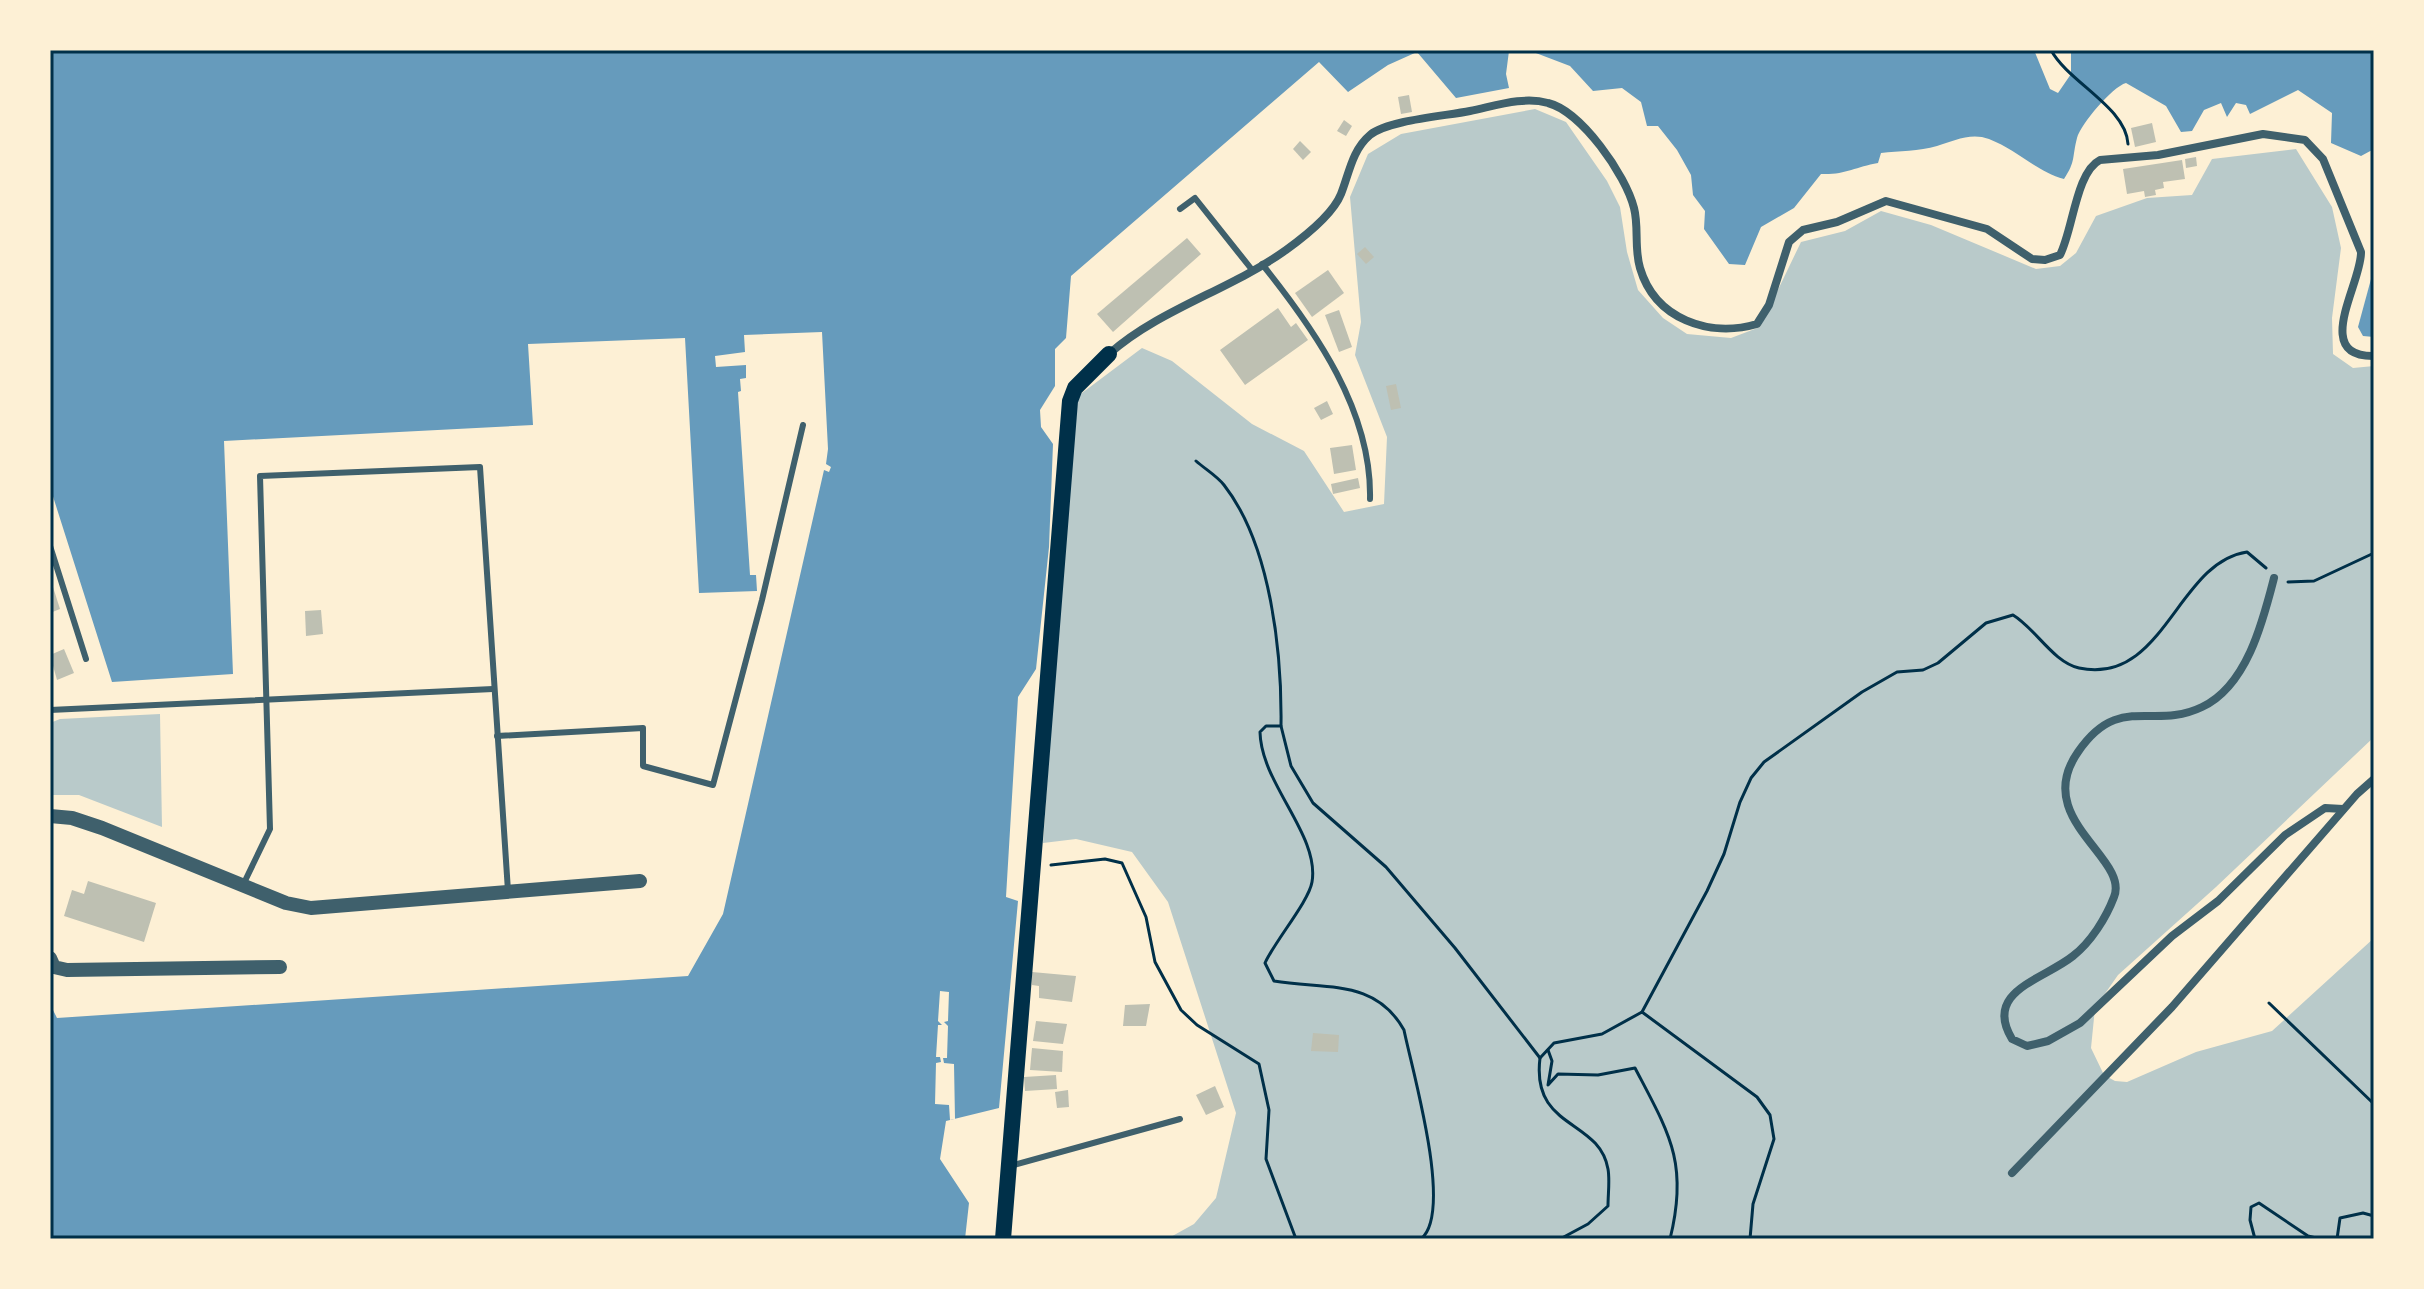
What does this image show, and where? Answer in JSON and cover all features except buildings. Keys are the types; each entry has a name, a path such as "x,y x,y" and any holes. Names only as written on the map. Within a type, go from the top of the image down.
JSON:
{"main road":[{"path":"1003,1239 1070,401 1075,388 1109,354"}],"street":[{"path":"1109,354 1131,335 1253,271 1287,249 1328,212 1340,196 1357,151 1370,135 1405,123 1522,101 1546,102 1560,107 1591,134 1629,193 1634,209 1639,265 1645,282 1666,310 1685,322 1726,328 1757,324 1766,313 1789,242 1797,234 1837,222 1880,203 1893,202 1979,226 2032,259 2045,260 2060,255 2085,178 2093,163 2158,155 2263,134 2305,140 2323,159 2355,231 2361,267 2340,324 2342,336 2348,347 2362,356 2374,356"},
{"path":"2274,578 2262,625 2244,663 2205,706 2184,713 2129,715 2109,721 2093,732 2076,755 2067,785 2070,811 2075,825 2110,867 2116,895 2090,939 2074,955 2014,993 2005,1005 2003,1017 2012,1039 2027,1046 2048,1041 2080,1023 2172,936 2218,901 2285,835 2325,808 2343,809"},
{"path":"2012,1173 2172,1007 2343,809 2374,779"},
{"path":"50,816 72,818 102,828 243,885 311,908 640,881"},
{"path":"50,958 54,967 67,970 280,967"}],"lane":[{"path":"1180,209 1195,198 1253,271"},
{"path":"1262,264 1320,343 1350,405 1369,462 1370,499"},
{"path":"497,736 643,728 643,766 713,785 762,600 803,425"},
{"path":"243,885 270,829 260,476 480,467 508,892"},
{"path":"50,546 86,659"},
{"path":"50,710 493,689"},
{"path":"1009,1166 1180,1119"},
{"path":"1040,1158 1042,1169"}],"path":[{"path":"2051,50 2058,64 2115,115 2128,136"},
{"path":"1196,461 1224,484 1256,543 1282,671 1281,726 1291,766 1313,803 1386,867 1455,948 1540,1058"},
{"path":"1560,1239 1588,1224 1608,1206 1608,1167 1593,1141 1547,1104 1538,1087 1540,1058 1554,1043 1602,1034 1642,1012 1712,878 1751,778 1779,749 1897,672 1923,670 1938,663 1986,623 2013,615 2061,660 2080,668 2109,667 2133,657 2157,636 2213,563 2222,559 2247,552 2274,578 2293,583 2314,581 2374,553"},
{"path":"1281,726 1266,726 1260,732 1261,746 1313,856 1312,886 1265,963 1274,981 1375,996 1399,1021 1428,1144 1435,1204 1421,1239"},
{"path":"1035,866 1105,859 1122,863 1146,917 1155,962 1181,1010 1197,1025 1259,1064 1269,1110 1266,1159 1296,1239"},
{"path":"2269,1003 2374,1104"},
{"path":"1642,1012 1757,1097 1770,1115 1774,1139 1753,1204 1750,1239"},
{"path":"1548,1050 1552,1061 1548,1085 1558,1074 1598,1075 1635,1068 1677,1154 1677,1214 1670,1239"},
{"path":"2255,1239 2250,1220 2251,1207 2259,1203 2308,1236 2320,1239"},
{"path":"2337,1239 2340,1218 2363,1213 2374,1216"}],"shaded area":[{"path":"1535,109 1566,122 1607,181 1620,207 1627,252 1638,290 1663,318 1687,334 1731,338 1760,327 1801,242 1845,231 1881,211 1931,225 2036,269 2060,266 2076,253 2096,216 2147,198 2192,195 2212,159 2296,149 2332,207 2341,248 2332,318 2333,354 2353,368 2374,366 2374,737 2118,975 2095,1008 2091,1048 2104,1075 2115,1081 2127,1082 2196,1052 2272,1031 2374,938 2374,1239 1167,1239 1194,1224 1216,1198 1236,1113 1168,902 1132,852 1076,839 1043,843 1078,396 1142,348 1172,361 1252,424 1304,451 1344,512 1384,504 1387,437 1355,355 1361,322 1350,197 1368,154 1401,134"},
{"path":"160,714 162,827 79,795 50,795 50,723 60,719"}],"water":[{"path":"50,50 1517,50 1509,51 1506,74 1509,88 1456,98 1417,52 1388,65 1348,92 1319,62 1071,276 1066,338 1055,349 1055,386 1040,410 1041,427 1053,444 1049,547 1036,669 1018,697 1006,897 1018,901 999,1108 946,1121 940,1159 969,1203 965,1239 50,1239 50,1004 57,1018 688,976 723,914 824,470 829,472 831,467 826,464 828,449 822,332 744,335 745,352 715,356 716,367 746,365 746,378 740,379 741,391 738,392 750,575 756,575 757,591 699,593 685,338 528,344 533,425 224,441 233,674 112,682 50,487"},
{"path":"1528,50 2034,50 2050,89 2058,93 2071,74 2071,50 2374,50 2374,149 2361,156 2331,143 2332,113 2298,90 2250,114 2246,105 2236,103 2227,117 2221,103 2204,110 2192,131 2181,132 2166,106 2126,83 2105,98 2084,124 2064,179 1989,139 1976,136 1923,149 1881,153 1878,163 1821,174 1794,208 1761,227 1745,265 1729,264 1704,229 1705,211 1693,195 1691,175 1658,126 1647,126 1641,102 1622,88 1593,91 1570,66"},
{"path":"2374,268 2374,337 2363,336 2358,327"}],"pier":[{"path":"940,991 949,992 948,1021 944,1022 948,1026 947,1058 943,1058 944,1063 954,1064 955,1119 950,1120 949,1105 935,1104 936,1063 941,1062 940,1057 936,1057 938,1025 942,1025 938,1021"}]}
